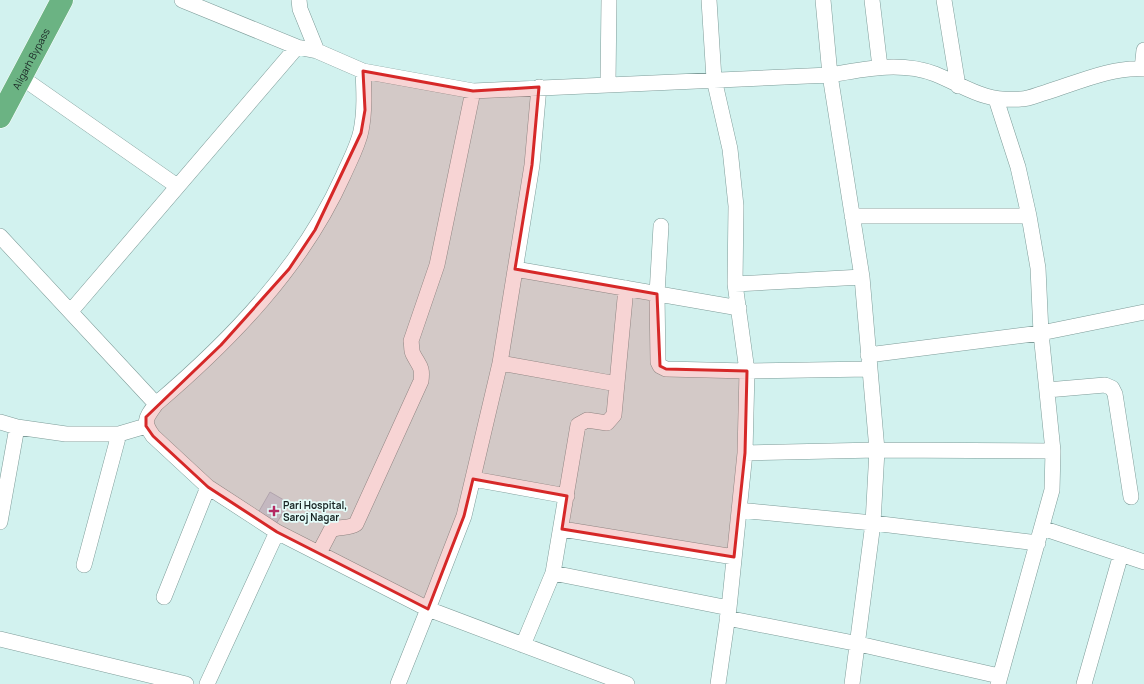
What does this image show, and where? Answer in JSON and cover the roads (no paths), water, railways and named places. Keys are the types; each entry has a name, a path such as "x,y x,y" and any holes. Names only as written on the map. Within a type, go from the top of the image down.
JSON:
{"highway":[{"name":"Aligarh Bypass","path":"0,117 62,0"}],"street":[{"path":"182,0 297,47 317,51 363,71 473,91 608,83 830,75 880,67 906,68 934,74 971,92 996,99 1022,99 1108,73 1143,69 1144,50"},
{"path":"299,0 300,10 317,51"},
{"path":"608,83 609,0"},
{"path":"709,0 714,79 730,150 736,206 735,284 747,371 745,453 728,613 718,684"},
{"path":"823,0 830,75 862,277 877,450 873,523 859,644 852,684"},
{"path":"872,0 880,67"},
{"path":"944,0 958,86"},
{"path":"71,310 297,47"},
{"path":"363,71 365,110 361,133 331,203 315,230 289,269 221,345 191,374 156,404 146,417 146,426 153,436 208,487 276,532 428,609 626,684"},
{"path":"21,77 177,186"},
{"path":"398,684 464,516 473,478 500,363 532,165 539,87"},
{"path":"319,553 331,530 338,527 351,527 356,524 421,381 422,372 413,353 411,341 437,264 473,91"},
{"path":"553,573 859,644 999,680 1052,490 1053,451 1041,333 1038,268 1029,216 1018,167 996,99"},
{"path":"852,216 1029,216"},
{"path":"661,226 657,294 658,362 660,366 666,369 747,371 869,362 1041,333 1144,312"},
{"path":"0,236 71,310 156,404"},
{"path":"515,269 739,308"},
{"path":"735,284 862,277"},
{"path":"523,645 553,573 562,530 578,425 587,420 607,423 613,419 626,288"},
{"path":"500,363 617,384"},
{"path":"1047,390 1105,385 1112,388 1115,394 1131,497"},
{"path":"0,422 17,427 66,434 119,434 146,426"},
{"path":"0,522 17,427"},
{"path":"84,565 119,434"},
{"path":"745,453 877,450 1053,451"},
{"path":"473,478 567,496"},
{"path":"164,597 208,487"},
{"path":"739,510 873,523 1038,543"},
{"path":"1042,528 1144,562"},
{"path":"562,530 734,557"},
{"path":"207,684 276,532"},
{"path":"1084,684 1121,554"},
{"path":"0,639 186,684"}],"place":[{"name":"Pari Hospital, Saroj Nagar","path":"274,511"}]}
